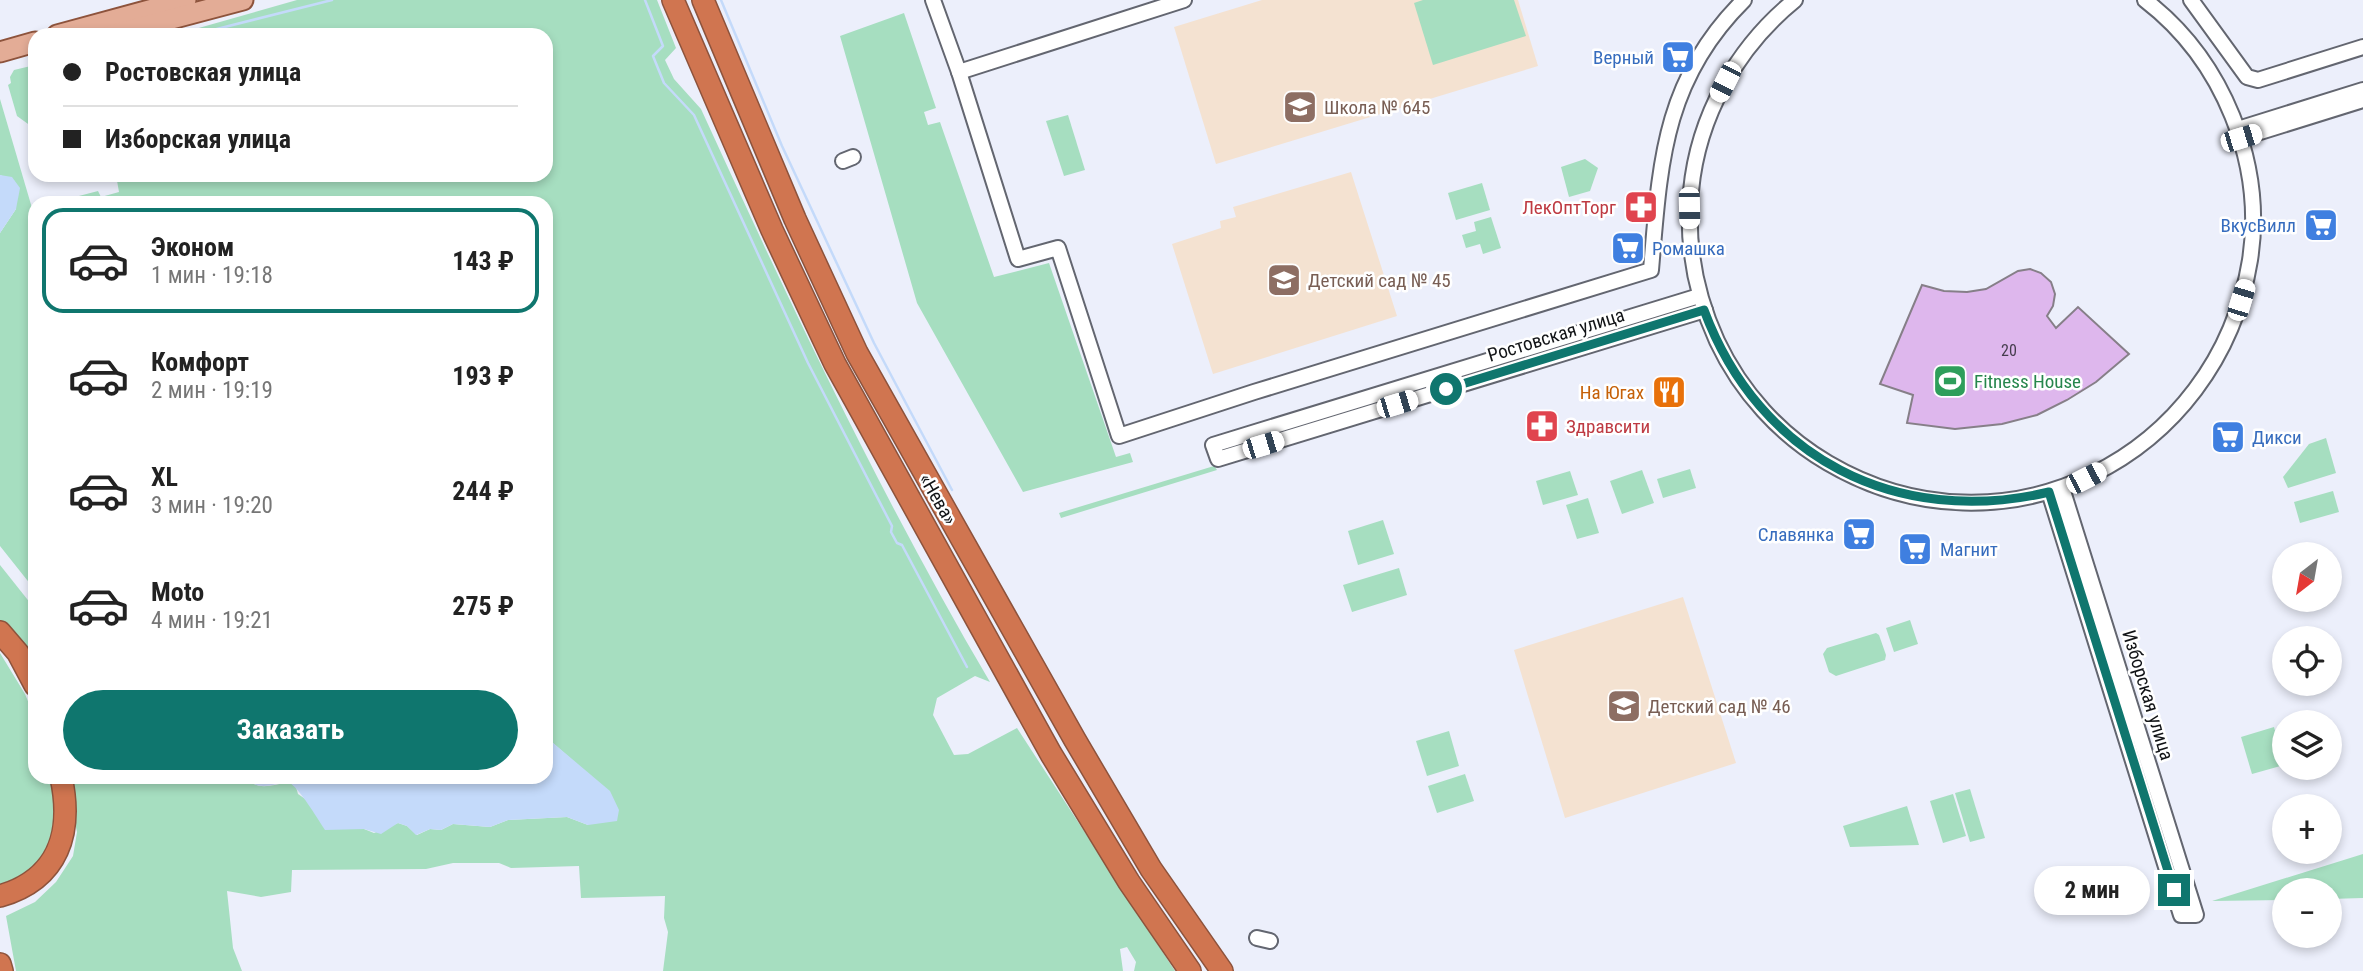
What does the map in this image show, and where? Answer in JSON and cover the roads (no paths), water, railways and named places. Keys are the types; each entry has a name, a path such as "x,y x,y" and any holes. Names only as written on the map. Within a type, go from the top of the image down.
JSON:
{"highway":[{"name":"«Нева»","path":"673,0 772,230 835,364 1051,754 1129,882 1191,971"},
{"name":"«Нева»","path":"703,0 795,219 858,353 1075,740 1151,869 1222,971"},
{"path":"0,632 18,653 28,672"},
{"path":"0,896 32,881 55,855 64,833 63,787"},
{"path":"0,964 2,971"}],"main road":[{"path":"83,28 186,0"},
{"path":"137,28 243,0"},
{"path":"0,52 28,44"},
{"path":"0,62 28,56"}],"street":[{"path":"933,0 960,72 1018,259 1058,248 1119,436 1651,270 1664,146 1674,108 1710,38 1744,0"},
{"path":"960,72 1184,0"},
{"path":"1795,0 1748,47 1725,82 1707,120 1696,159 1689,208 1692,258 1702,303 1722,351 1760,407 1794,440 1844,472 1876,486 1945,502 1992,502 2056,490 2108,467 2150,439 2185,404 2222,350 2246,283 2252,247 2253,210 2249,174 2239,134 2224,96 2206,65 2184,36 2145,0"},
{"path":"2191,0 2247,77 2258,80 2363,47"},
{"path":"2239,134 2363,90"},
{"path":"2239,134 2363,100"},
{"name":"Ростовская улица","path":"1215,452 1702,303"},
{"name":"Изборская улица","path":"2056,490 2189,915"}],"water":[{"path":"0,175 12,177 20,188 16,209 0,233"},
{"path":"553,743 610,791 619,810 617,821 588,825 567,817 508,820 490,827 453,824 441,830 430,829 416,835 407,826 398,823 381,834 364,829 325,830 292,784 553,784"}],"waterway":[{"path":"221,28 332,0"},
{"path":"645,0 663,46 653,56 664,83 694,115 808,363 892,526 891,532 897,543 902,545 967,667"},
{"path":"721,0 782,146 874,343 952,490"}],"place":[{"name":"Верный","path":"1678,57"},
{"name":"Школа № 645","path":"1300,107"},
{"name":"ЛекОптТорг","path":"1641,207"},
{"name":"ВкусВилл","path":"2321,225"},
{"name":"Ромашка","path":"1628,248"},
{"name":"Детский сад № 45","path":"1284,280"},
{"name":"Fitness House","path":"1950,381"},
{"name":"На Югах","path":"1669,392"},
{"name":"Здравсити","path":"1542,426"},
{"name":"Дикси","path":"2228,437"},
{"name":"Славянка","path":"1859,534"},
{"name":"Магнит","path":"1915,549"},
{"name":"Детский сад № 46","path":"1624,706"}]}
